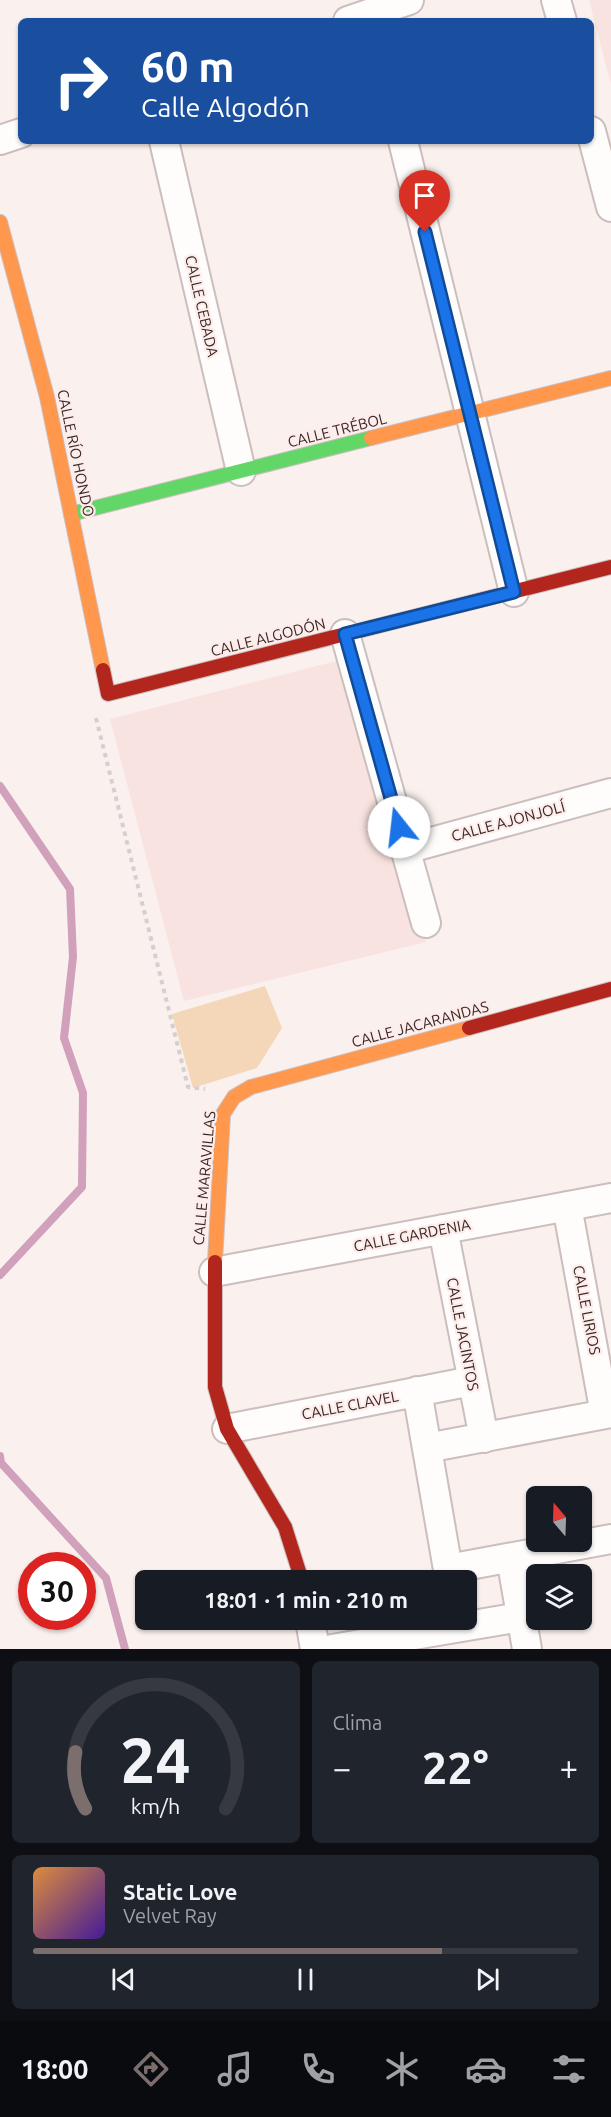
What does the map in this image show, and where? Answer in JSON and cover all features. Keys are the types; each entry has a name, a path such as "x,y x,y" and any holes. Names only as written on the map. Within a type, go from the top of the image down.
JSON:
{"street":[{"path":"365,14 409,0"},
{"path":"556,0 561,18"},
{"path":"0,140 18,134"},
{"path":"594,142 611,207"},
{"name":"CALLE CEBADA","path":"165,144 241,471"},
{"path":"404,144 514,592"},
{"name":"CALLE RÍO HONDO","path":"0,222 30,321 108,694"},
{"name":"CALLE TRÉBOL","path":"71,514 611,378"},
{"name":"CALLE ALGODÓN","path":"108,694 611,567"},
{"path":"345,634 426,923"},
{"name":"CALLE AJONJOLÍ","path":"405,849 611,794"},
{"name":"CALLE JACARANDAS","path":"238,1092 611,989"},
{"name":"CALLE MARAVILLAS","path":"238,1092 229,1100 223,1114 214,1272 215,1388 227,1429 285,1527 299,1570"},
{"name":"CALLE GARDENIA","path":"214,1272 611,1198"},
{"name":"CALLE LIRIOS","path":"567,1206 604,1358 608,1414"},
{"name":"CALLE JACINTOS","path":"442,1229 483,1438"},
{"name":"CALLE CLAVEL","path":"227,1429 472,1381"},
{"path":"417,1391 448,1570"},
{"path":"427,1448 608,1414"},
{"path":"467,1570 511,1558 611,1539"},
{"path":"511,1558 527,1649"},
{"path":"477,1622 520,1617"},
{"path":"312,1630 315,1649"},
{"path":"332,1649 428,1630"}],"path":[{"path":"108,694 93,709 188,1087 238,1092"}],"shaded area":[{"path":"589,0 611,0 611,85 594,18"},
{"path":"344,659 426,942 184,1001 110,719"},
{"path":"265,986 282,1028 257,1068 193,1088 172,1014"}],"waterway":[{"path":"0,786 70,889 73,957 64,1038 83,1093 82,1187 0,1275"},
{"path":"0,1456 1,1463 106,1578 125,1649"}],"traffic: fast":[{"path":"71,514 371,438"}],"traffic: slow":[{"path":"0,222 47,397 103,670"},
{"path":"371,438 611,378"},
{"path":"215,1262 223,1114 234,1097 251,1087 469,1028"}],"traffic: jam":[{"path":"103,670 108,694 611,567"},
{"path":"469,1028 611,989"},
{"path":"215,1262 215,1387 227,1429 285,1527 299,1570"}],"route":[{"path":"399,827 345,634 514,592 425,232"}]}
